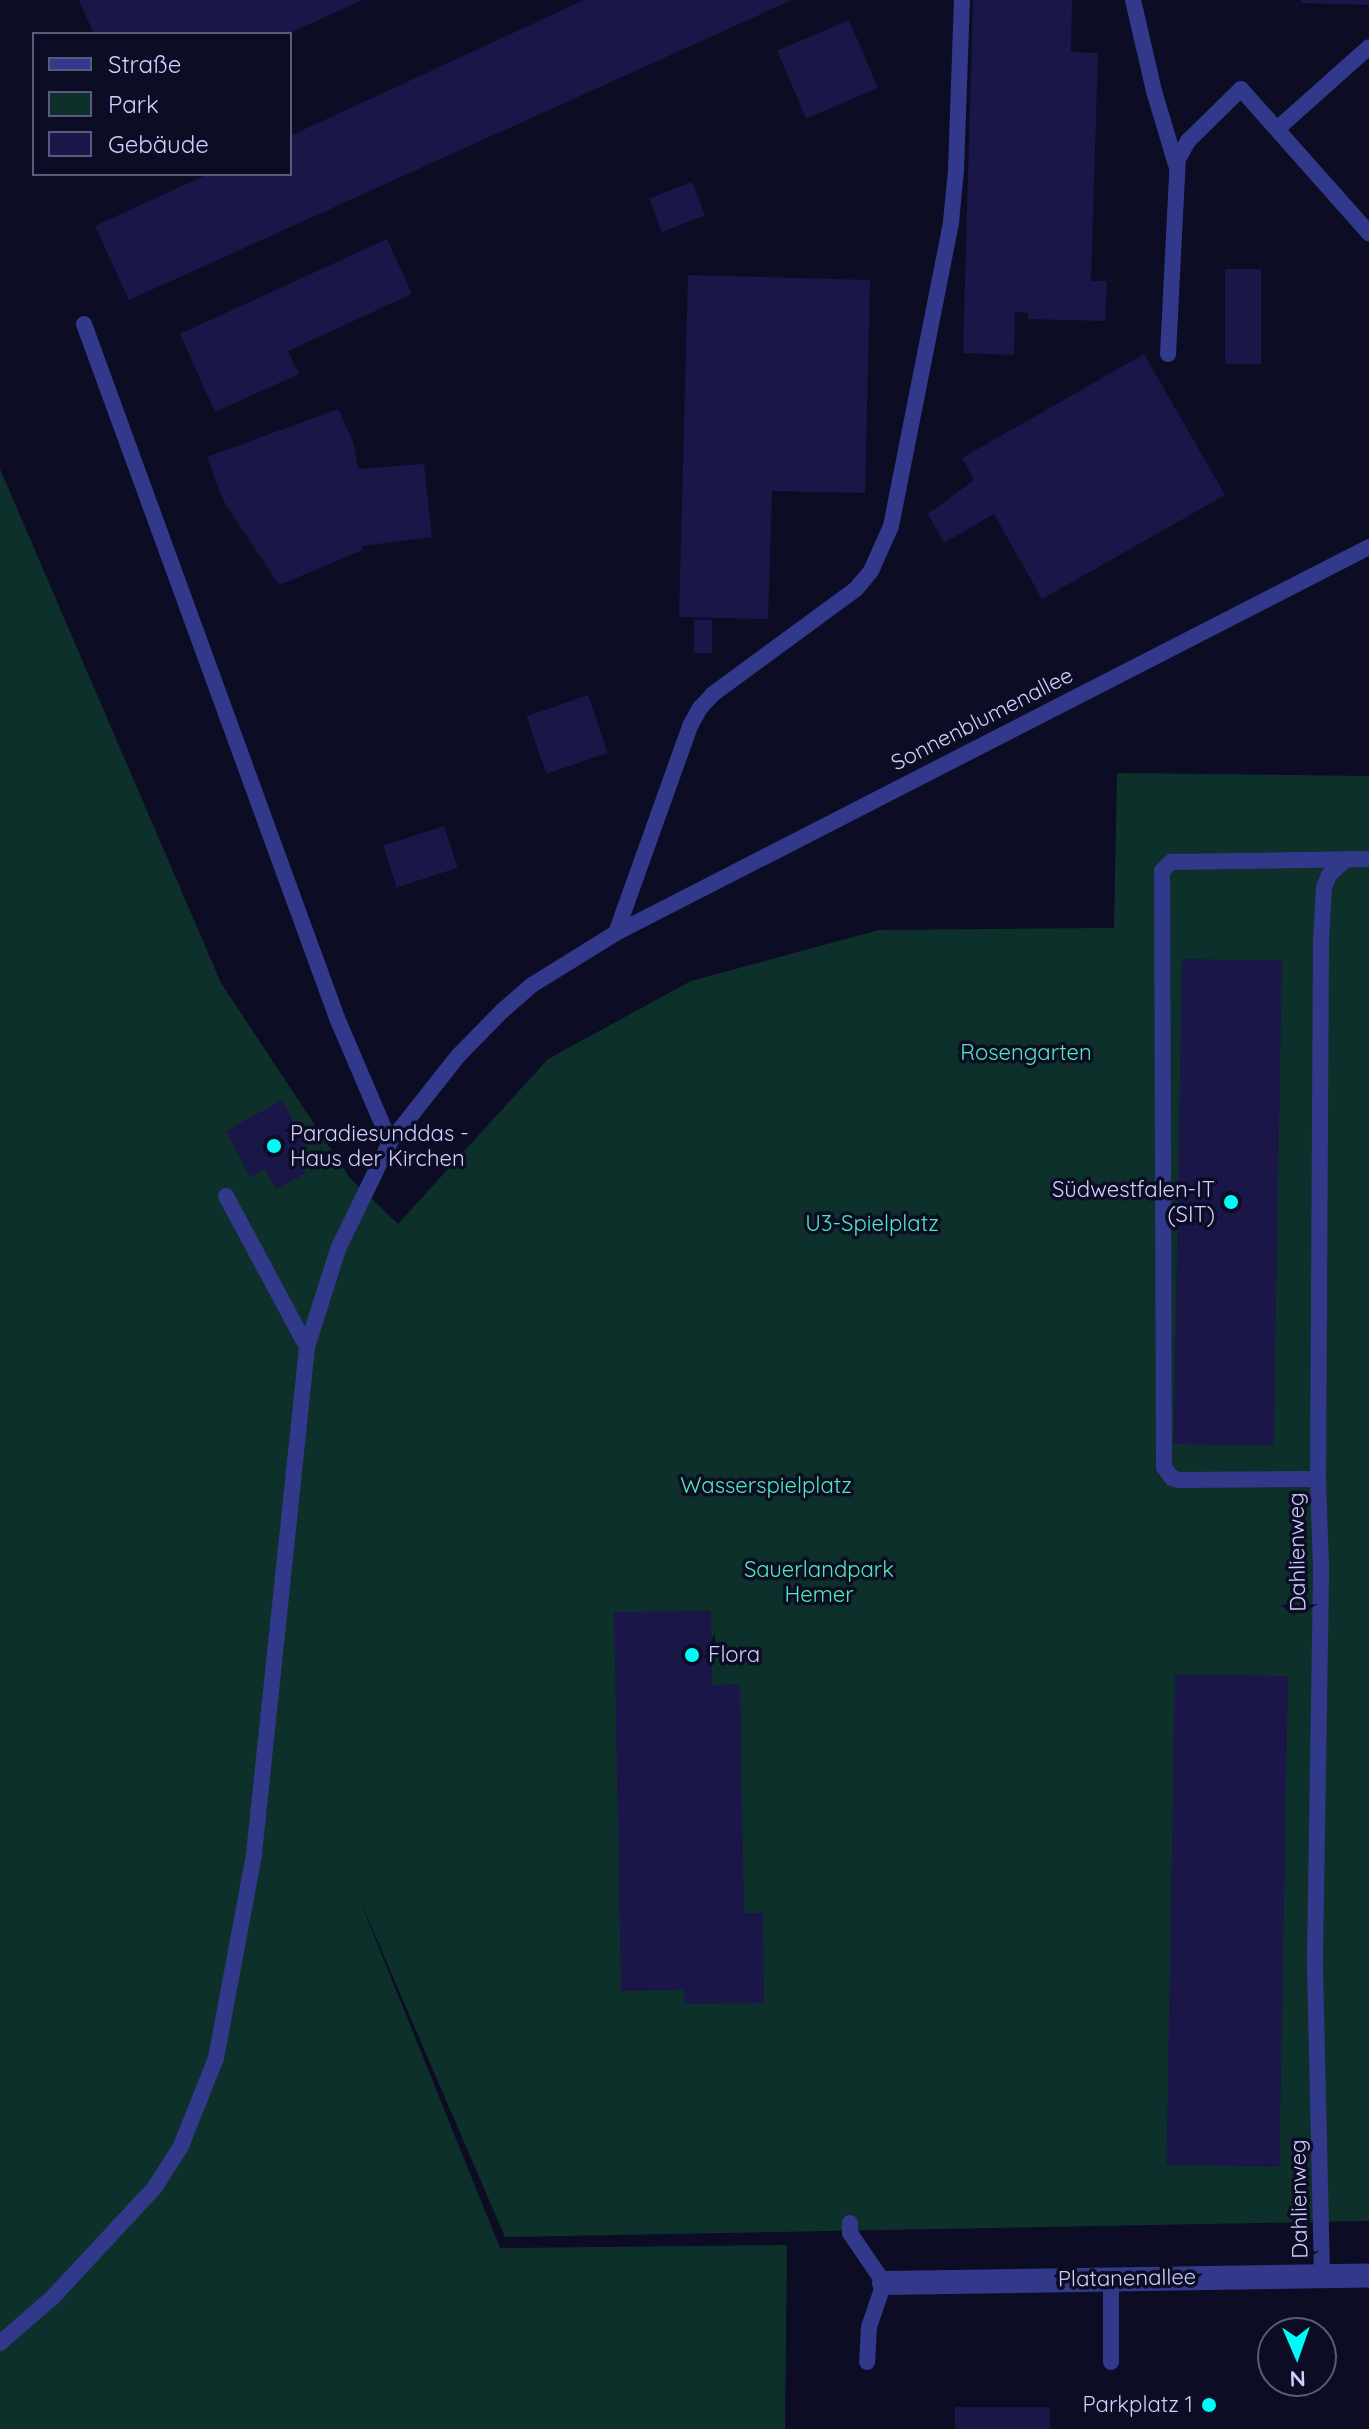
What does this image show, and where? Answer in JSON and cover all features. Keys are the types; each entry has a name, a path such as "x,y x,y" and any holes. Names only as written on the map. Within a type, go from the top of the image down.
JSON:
{"street":[{"name":"Platanenallee","path":"884,2283 1369,2275"}],"lane":[{"path":"616,933 690,726 700,708 713,694 856,589 878,559 891,526 935,301 956,170 962,0"},
{"path":"1133,0 1154,91 1176,166 1168,354"},
{"path":"1277,129 1369,47"},
{"path":"1176,166 1188,141 1241,89 1369,233"},
{"path":"84,324 337,1018 390,1142"},
{"name":"Sonnenblumenallee","path":"0,2343 52,2298 155,2187 181,2146 216,2058 254,1854 307,1347 332,1263 390,1142 458,1056 502,1011 532,985 616,933 1369,547"},
{"name":"Dahlienweg","path":"1322,2275 1315,1958 1321,1567 1318,1479 1322,895 1329,875 1346,859"},
{"path":"1318,1479 1179,1480 1172,1478 1164,1467 1162,871 1171,862 1369,859"},
{"path":"226,1196 307,1347"},
{"path":"850,2223 850,2233 884,2283 869,2327 867,2362"},
{"path":"1111,2279 1111,2362"}],"green space":[{"name":"Sauerlandpark Hemer","path":"0,469 221,983 350,1178 398,1224 548,1059 691,981 879,930 1114,928 1117,773 1369,776 1369,2221 505,2237 356,1891 500,2248 787,2245 785,2429 0,2429"}],"building":[{"path":"79,0 362,0 292,32 93,32"},
{"path":"584,0 792,0 129,300 95,226 204,176 292,176 292,135"},
{"path":"973,0 1072,0 1071,52 1098,53 1091,281 1107,281 1105,321 1028,319 1028,313 1015,312 1014,355 963,353"},
{"path":"1301,0 1369,0 1369,5 1301,3"},
{"path":"849,20 878,88 806,119 777,50"},
{"path":"692,182 705,216 662,232 649,198"},
{"path":"387,239 412,294 288,351 299,374 215,412 180,334"},
{"path":"1225,269 1261,269 1261,364 1225,364"},
{"path":"688,275 870,280 865,493 772,491 768,619 679,617"},
{"path":"1144,354 1225,495 1042,599 994,514 944,543 928,514 974,480 962,458"},
{"path":"338,409 354,444 358,469 424,464 432,537 362,546 363,550 279,585 223,500 207,457"},
{"path":"694,620 712,620 712,653 694,653"},
{"path":"588,695 608,753 546,774 527,716"},
{"path":"444,826 458,868 397,888 383,846"},
{"name":"Südwestfalen-IT (SIT)","path":"1182,959 1282,961 1274,1446 1174,1444"},
{"path":"282,1100 307,1147 294,1154 305,1174 276,1189 265,1169 250,1177 226,1131"},
{"path":"711,1611 712,1685 740,1684 744,1913 763,1913 764,2003 685,2004 684,1990 621,1991 614,1612"},
{"path":"1175,1674 1288,1676 1279,2167 1166,2165"},
{"path":"955,2407 1050,2407 1050,2429 955,2429"}],"place":[{"name":"Paradiesunddas - Haus der Kirchen","path":"274,1146"},
{"name":"Südwestfalen-IT (SIT)","path":"1231,1202"},
{"name":"Flora","path":"692,1655"},
{"name":"Parkplatz 1","path":"1209,2405"}],"park label":[{"name":"Rosengarten","path":"1026,1053"},
{"name":"U3-Spielplatz","path":"872,1224"},
{"name":"Wasserspielplatz","path":"766,1486"}]}
